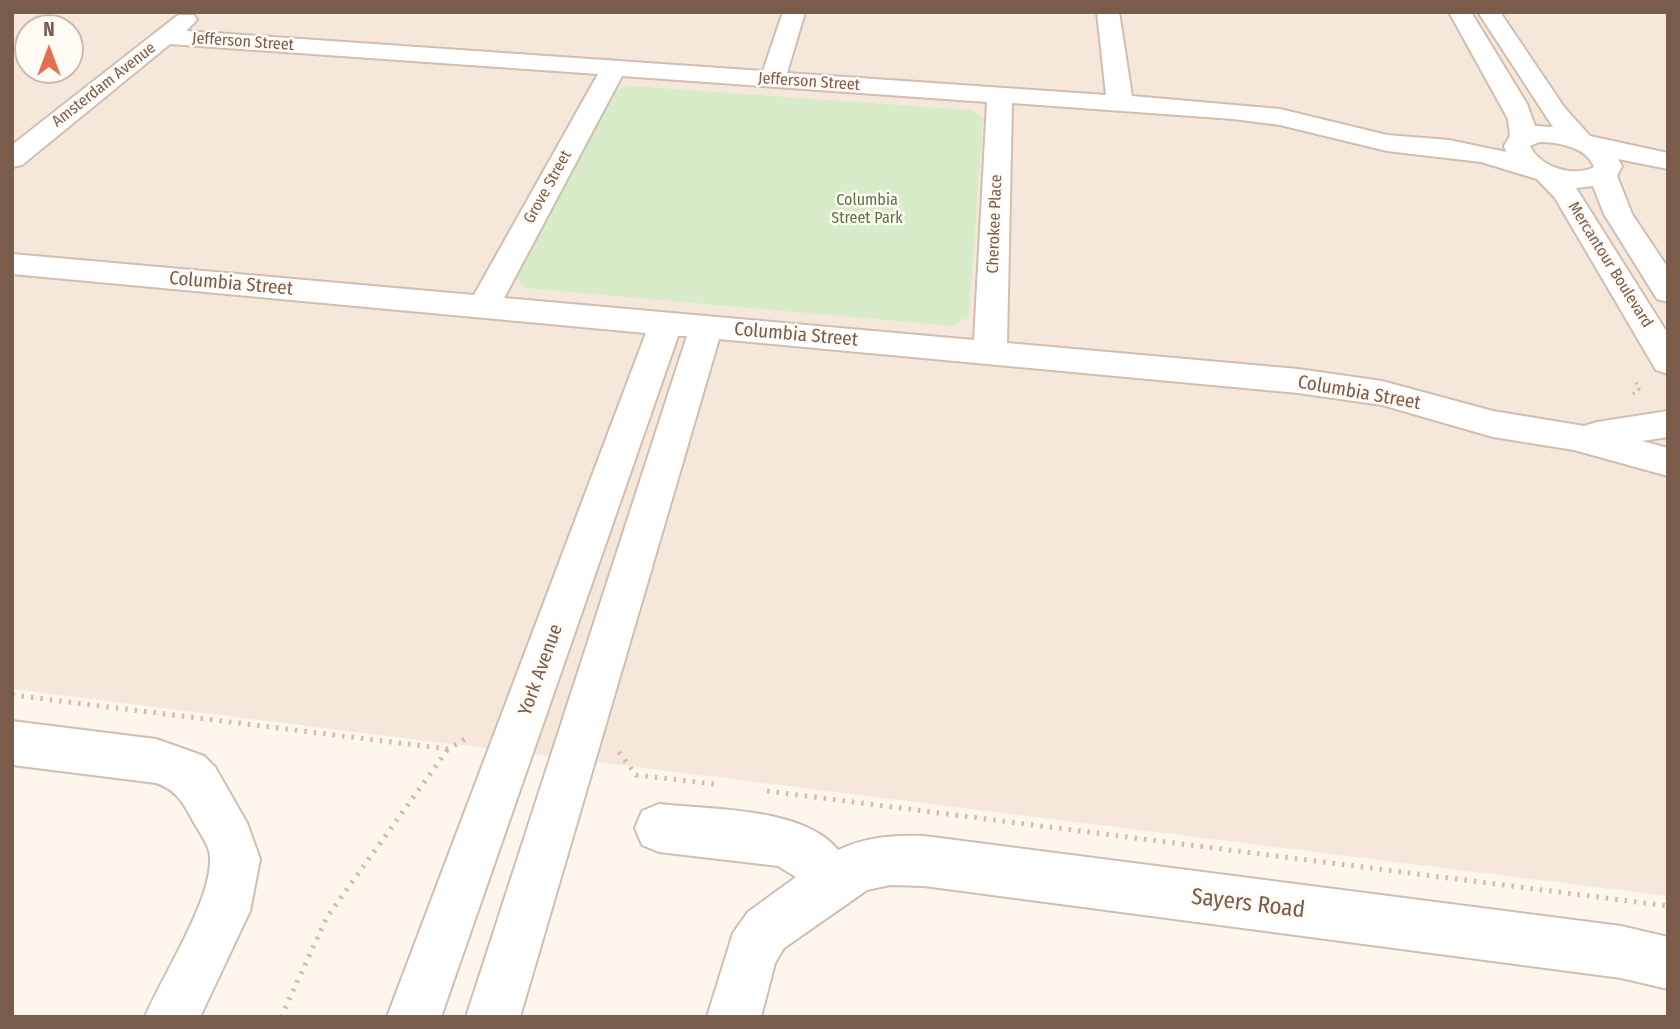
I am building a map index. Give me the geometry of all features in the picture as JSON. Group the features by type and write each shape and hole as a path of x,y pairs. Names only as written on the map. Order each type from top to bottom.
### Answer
{"street":[{"name":"Amsterdam Avenue","path":"12,159 196,12"},
{"path":"772,80 794,12"},
{"path":"1108,12 1120,104"},
{"path":"1460,12 1514,104 1521,119 1522,139"},
{"path":"1489,12 1554,112 1584,143"},
{"name":"Jefferson Street","path":"165,37 1280,117 1376,141 1449,148 1584,180 1668,163"},
{"name":"Grove Street","path":"483,307 614,68"},
{"name":"Cherokee Place","path":"990,353 1000,95"},
{"name":"Jefferson Street","path":"1449,148 1544,134 1668,163"},
{"name":"Mercantour Boulevard","path":"1522,139 1517,146 1518,153 1566,193 1668,362"},
{"name":"Mercantour Boulevard","path":"1584,143 1605,159 1608,166 1605,174 1618,214 1668,292"},
{"name":"Columbia Street","path":"12,264 1340,386 1382,393 1493,424 1574,436 1668,462"},
{"path":"493,1017 576,745 686,325"},
{"name":"York Avenue","path":"414,1017 517,737 686,325"},
{"name":"Columbia Street","path":"1574,436 1654,426"},
{"path":"12,743 156,761 188,772 198,783 230,839 235,859 224,911 172,1017"},
{"path":"659,828 782,842 812,857 832,883"},
{"name":"Sayers Road","path":"734,1017 752,952 766,930 857,867 890,860 924,861 1621,952 1668,963"}],"path":[{"path":"1633,378 1639,389 1625,400 1654,426"},
{"path":"12,695 448,749"},
{"path":"281,1017 327,917 448,749 476,732 517,737"},
{"path":"576,745 619,751 636,775 719,785"},
{"path":"760,790 1668,906"}],"shaded area":[{"path":"12,12 1668,12 1668,896 12,689"}],"green space":[{"name":"Columbia Street Park","path":"629,86 971,110 983,118 969,317 953,326 525,288 515,277 615,91"}]}
